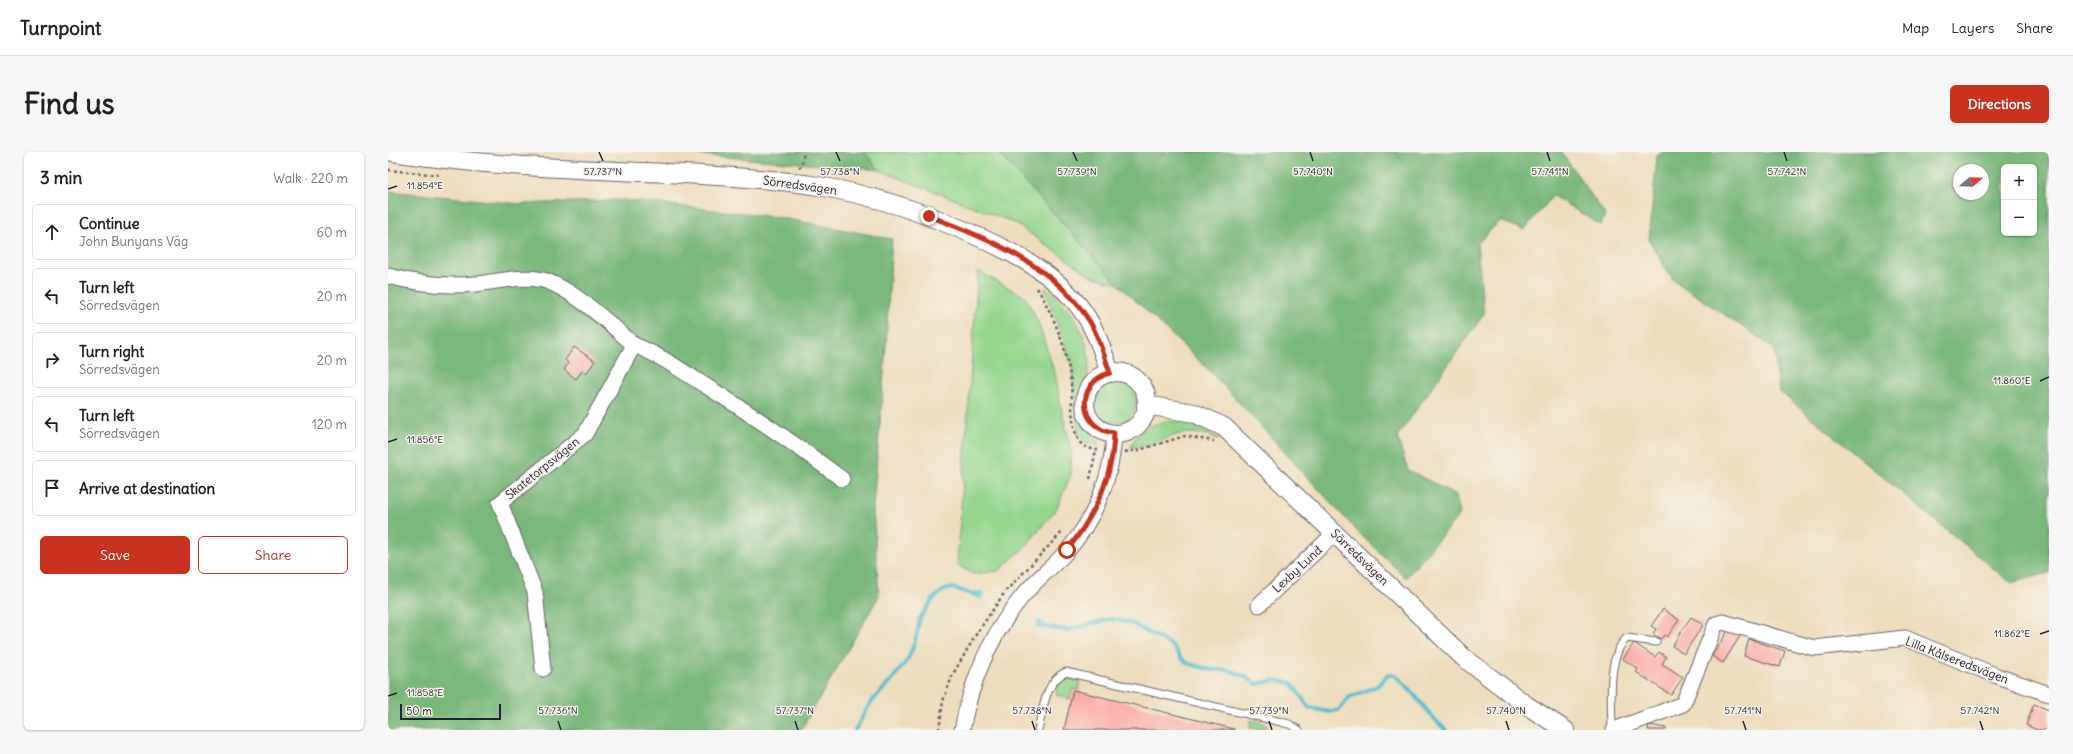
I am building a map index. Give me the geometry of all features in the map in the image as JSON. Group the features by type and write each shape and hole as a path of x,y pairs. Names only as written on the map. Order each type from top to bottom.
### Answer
{"street":[{"name":"Sörredsvägen","path":"393,152 434,159 751,178 819,186 884,201 929,216 988,241 1034,265 1052,278 1078,304 1090,322 1099,340 1110,373"},
{"path":"388,276 415,283 451,286 526,279 541,279 550,282 610,323 634,345 652,352 721,395 791,441 842,479"},
{"name":"Skatetorpsvägen","path":"543,669 535,592 500,502 585,434 634,345"},
{"path":"1110,373 1124,373 1136,380 1144,391 1146,405 1144,414 1136,426 1124,432 1114,433 1104,431 1094,425 1088,416 1085,405 1086,394 1092,384 1100,377 1110,373"},
{"name":"Sörredsvägen","path":"1146,405 1194,412 1217,422 1239,440 1463,657 1526,705 1565,730"},
{"path":"962,730 969,697 980,665 993,639 1021,598 1067,550 1081,533 1105,484 1114,451 1114,433"},
{"name":"Lexby Lund","path":"1259,605 1335,533"},
{"name":"Lilla Kålseredsvägen","path":"1613,730 1684,704 1716,624 1723,622 1814,648 1905,638 1997,676 2049,694"}],"lane":[{"name":"Lilla Kålseredsvägen","path":"1613,730 1612,676 1617,653 1622,643 1627,638 1656,642"},
{"path":"1038,730 1051,683 1058,675 1066,672 1277,721 1289,724 1299,730"}],"path":[{"path":"388,170 440,175"},
{"path":"1032,283 1037,287 1050,311 1063,348 1071,383 1074,424 1078,440 1086,447 1114,451 1139,450 1185,436 1204,438 1219,443"}],"green space":[{"path":"667,152 864,152 879,170"},
{"path":"864,152 998,152 1118,284 1091,276 1015,223 879,170"},
{"path":"998,152 1561,152 1606,216 1600,225 1553,196 1524,230 1500,221 1477,244 1484,314 1397,437 1408,470 1456,495 1460,514 1406,578 1356,530 1211,372 1118,284"},
{"path":"1662,152 2049,152 2049,573 2011,583 1779,391 1774,348 1673,280 1649,240 1657,156"},
{"path":"388,191 521,204 624,200 777,217 892,239 885,361 873,508 879,596 801,730 388,730"},
{"path":"978,271 1025,297 1038,322 1056,377 1061,408 1071,451 1071,474 1057,508 1025,547 998,571 973,574 957,565"},
{"path":"1046,288 1064,304 1079,327 1085,340 1089,365 1087,377 1079,398 1079,406 1084,422 1099,446 1086,443 1078,433 1072,366 1051,306 1044,291"},
{"path":"1116,382 1124,384 1130,388 1134,394 1136,402 1134,410 1130,416 1124,420 1116,422 1108,420 1102,416 1098,410 1096,402 1098,394 1102,388 1108,384"},
{"path":"1168,421 1188,423 1219,438 1193,433 1182,434 1154,443 1131,448 1133,442 1145,429"},
{"path":"1066,678 1080,681 1079,690 1072,689 1070,699 1056,695 1059,682"},
{"path":"1251,720 1265,724 1268,730 1250,728"}],"building":[{"path":"574,347 595,361 586,374 582,371 576,379 564,370 568,363 565,360"},
{"path":"1663,609 1679,620 1667,637 1664,635 1661,639 1653,634 1656,629 1651,626"},
{"path":"1691,617 1703,625 1684,654 1672,646"},
{"path":"1729,629 1740,636 1723,663 1712,656"},
{"path":"1749,639 1785,651 1780,667 1744,656"},
{"path":"1634,643 1655,657 1659,652 1666,657 1662,664 1683,677 1671,695 1636,672 1638,669 1623,659"},
{"path":"1073,690 1234,729 1234,730 1064,730"},
{"path":"2034,704 2049,710 2049,730 2037,730 2026,725"},
{"path":"1649,725 1666,728 1666,730 1648,730"}],"waterway":[{"path":"855,730 871,702 891,681 908,659 915,642 920,618 934,598 944,590 953,588 981,597"},
{"path":"973,593 983,593"},
{"path":"1037,626 1067,630 1110,619 1131,623 1173,646 1181,658 1187,663 1211,670 1229,670 1244,676 1257,684 1276,680 1292,683 1309,708 1330,712 1339,710 1350,697 1377,686 1387,676 1393,674 1407,687 1432,717 1446,730"},
{"path":"1039,622 1047,627"}],"route":[{"path":"929,216 956,226 1000,246 1034,265 1052,278 1078,304 1090,322 1099,340 1110,373 1105,374 1095,380 1086,394 1085,405 1088,416 1094,425 1109,433 1114,433 1114,451 1105,484 1088,521 1081,533 1067,550"}]}
